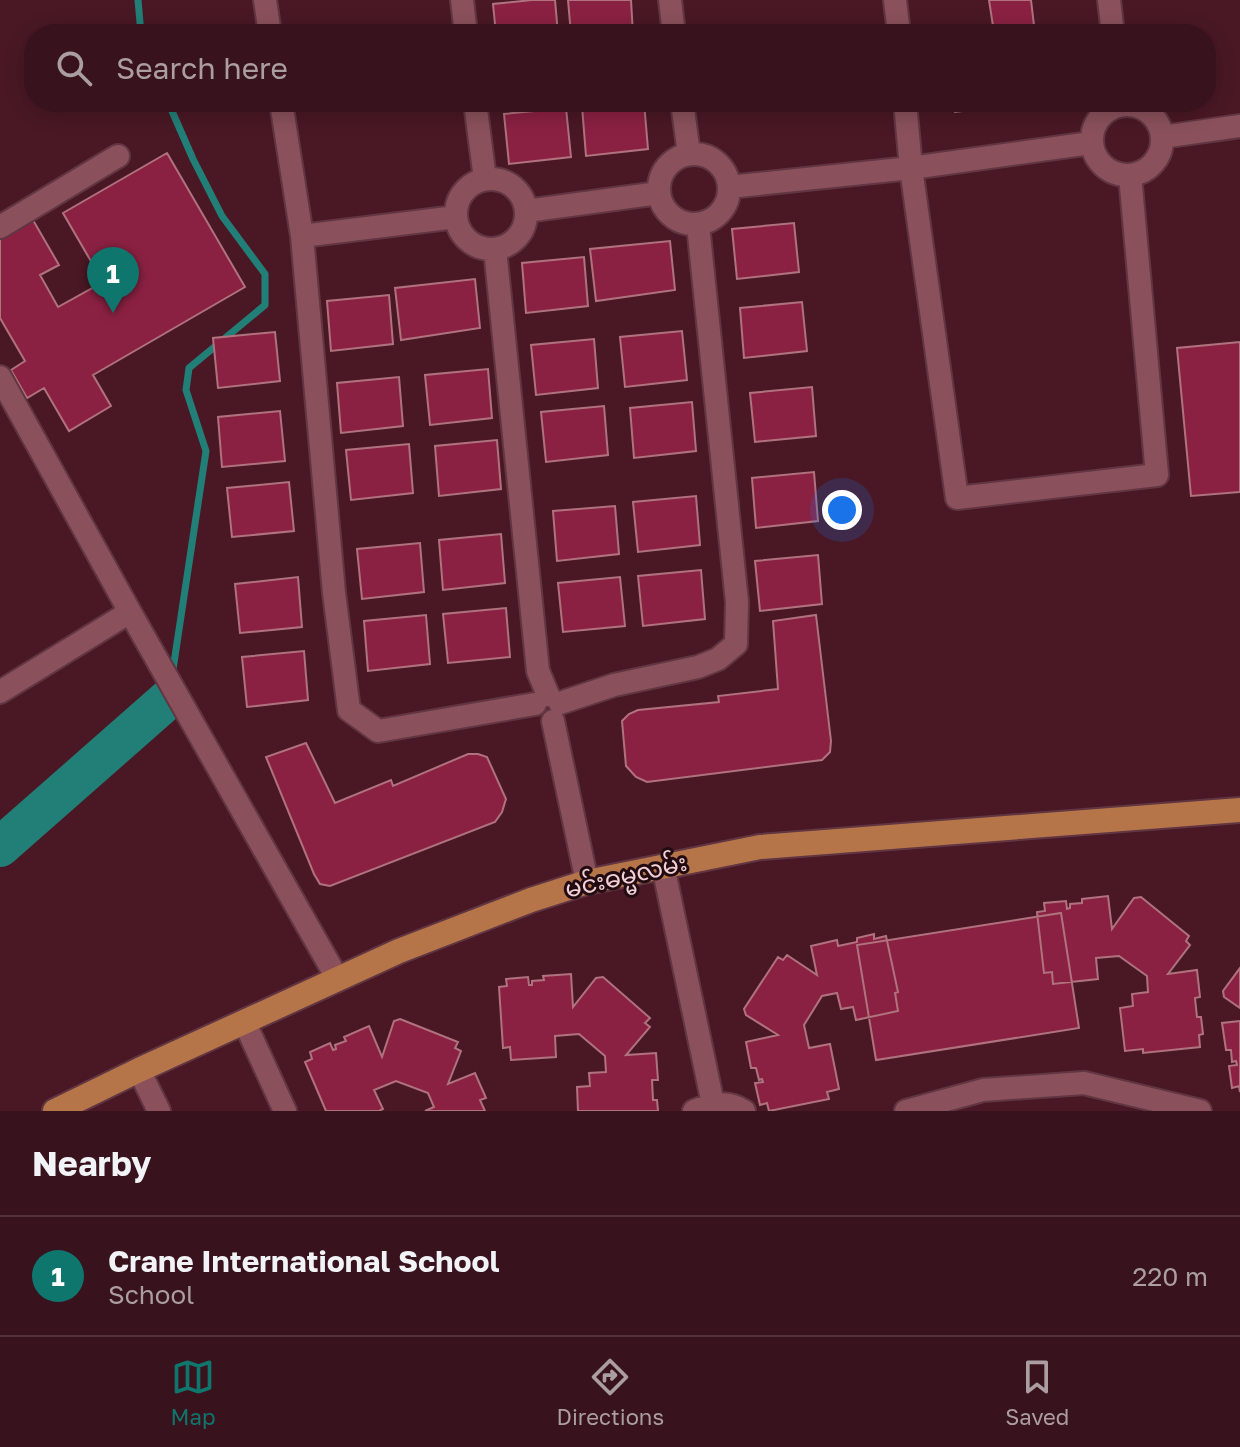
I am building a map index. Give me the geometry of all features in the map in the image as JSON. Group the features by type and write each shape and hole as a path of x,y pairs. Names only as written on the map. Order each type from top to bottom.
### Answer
{"main road":[{"name":"မင်းဓမ္မလမ်း","path":"65,1109 139,1070 399,951 587,882 760,847 1240,810"}],"street":[{"path":"265,0 269,24"},
{"path":"462,0 465,24"},
{"path":"670,0 673,24"},
{"path":"895,0 898,24"},
{"path":"1109,0 1112,24"},
{"path":"283,112 302,236 334,593 349,710 378,731 549,706 614,685 698,667 718,659 736,644 737,602 698,225"},
{"path":"476,112 485,179"},
{"path":"683,112 689,154"},
{"path":"906,112 957,498 1157,475 1130,175"},
{"path":"1105,112 1096,121 1092,132 1094,154 1109,170 1130,175 1152,165 1159,154 1161,130 1149,112"},
{"path":"1162,137 1240,126"},
{"path":"729,187 911,168 1091,143"},
{"path":"689,154 715,160 729,180 729,187 727,204 720,214 710,222 698,225 677,220 668,213 659,193 664,171 671,163 689,154"},
{"path":"0,227 118,156"},
{"path":"485,179 500,179 511,184 520,193 526,211 524,228 517,239 495,249 483,249 473,244 459,228 456,217 461,195 477,181 485,179"},
{"path":"526,211 659,193"},
{"path":"302,236 456,217"},
{"path":"495,249 538,671 549,706 587,882"},
{"path":"0,377 337,978"},
{"path":"0,692 130,612"},
{"path":"663,866 704,1107 736,1105 744,1111"},
{"path":"244,1021 285,1111"},
{"path":"139,1070 159,1111"},
{"path":"906,1111 983,1090 1084,1083 1124,1102 1200,1111"}],"building":[{"path":"555,0 557,24 495,24 493,4"},
{"path":"568,0 631,0 632,24 570,24"},
{"path":"989,0 1031,0 1034,24 993,24"},
{"path":"566,112 571,157 509,164 504,114"},
{"path":"582,112 645,112 648,149 586,156"},
{"path":"167,153 245,287 93,375 111,406 69,431 44,388 27,398 11,370 25,361 0,318 0,239 33,220 59,265 40,275 58,307 103,282 63,213"},
{"path":"794,223 799,272 737,279 732,229"},
{"path":"670,241 675,290 596,301 590,249"},
{"path":"584,257 588,306 526,313 522,263"},
{"path":"475,279 480,328 401,340 395,288"},
{"path":"389,295 393,344 331,351 327,301"},
{"path":"802,302 807,351 744,358 740,308"},
{"path":"682,331 687,380 625,387 620,337"},
{"path":"275,332 280,381 218,388 213,338"},
{"path":"594,339 598,388 536,395 531,345"},
{"path":"1240,342 1240,492 1191,496 1177,348"},
{"path":"488,369 492,418 430,425 425,375"},
{"path":"399,377 403,426 341,433 337,383"},
{"path":"812,387 816,436 755,442 750,393"},
{"path":"692,402 696,451 634,458 630,408"},
{"path":"604,406 608,455 546,462 541,412"},
{"path":"280,411 285,461 222,467 218,417"},
{"path":"497,440 501,489 439,496 435,446"},
{"path":"409,444 413,493 351,500 346,450"},
{"path":"814,472 818,521 756,528 752,478"},
{"path":"289,482 294,531 232,537 227,488"},
{"path":"696,496 700,545 638,552 633,502"},
{"path":"615,506 619,554 557,561 553,511"},
{"path":"501,534 505,583 443,590 439,540"},
{"path":"420,543 424,592 362,599 357,549"},
{"path":"818,555 822,604 760,611 755,561"},
{"path":"701,570 705,619 643,626 638,576"},
{"path":"298,577 302,627 240,633 235,584"},
{"path":"620,577 625,626 563,632 558,583"},
{"path":"506,608 510,657 448,663 443,614"},
{"path":"426,615 430,664 368,671 364,621"},
{"path":"816,615 831,741 830,752 822,760 647,782 636,777 626,766 622,721 629,714 638,710 719,702 718,696 778,689 773,621"},
{"path":"304,651 308,700 247,707 242,657"},
{"path":"306,743 335,803 391,780 393,786 468,754 478,754 487,757 506,799 502,812 495,822 330,886 320,884 266,757"},
{"path":"1108,896 1112,929 1134,898 1141,897 1189,936 1186,941 1190,945 1168,974 1197,970 1200,997 1195,998 1203,1034 1199,1035 1200,1047 1143,1053 1143,1049 1125,1051 1120,1008 1133,1006 1132,994 1148,992 1147,976 1119,956 1096,958 1098,979 1053,984 1052,972 1044,973 1037,912 1045,911 1044,903 1066,901 1067,909 1070,904 1082,903 1082,899"},
{"path":"1061,913 1079,1028 876,1060 857,945"},
{"path":"874,934 874,939 886,936 898,992 895,993 898,1011 856,1020 853,1007 841,1009 837,993 822,996 804,1025 809,1048 830,1044 839,1089 827,1092 829,1099 769,1111 767,1103 760,1105 755,1083 763,1082 759,1080 756,1068 751,1068 746,1042 778,1035 746,1015 744,1009 778,957 783,960 787,955 817,975 811,946 837,940 838,946"},
{"path":"1240,968 1240,1008 1224,997 1223,991"},
{"path":"571,974 573,1007 596,978 603,977 650,1018 645,1023 650,1027 626,1055 656,1053 658,1080 652,1080 653,1100 657,1100 658,1111 578,1111 577,1087 590,1086 589,1073 606,1072 605,1056 579,1034 555,1036 556,1057 511,1060 510,1047 503,1048 499,987 507,986 506,979 528,977 529,985 532,985 532,981 544,980 543,976"},
{"path":"400,1019 458,1042 455,1048 461,1051 448,1084 475,1073 486,1098 480,1100 485,1111 425,1111 434,1107 428,1093 396,1081 374,1090 383,1109 379,1111 326,1111 305,1062 312,1059 310,1052 330,1043 333,1050 336,1049 335,1045 346,1041 344,1037 369,1026 382,1057 394,1021"},
{"path":"1240,1021 1240,1092 1239,1086 1232,1088 1229,1066 1237,1065 1236,1061 1232,1062 1231,1050 1226,1050 1222,1023"}],"waterway":[{"path":"138,0 140,24"},
{"path":"172,112 222,216 265,274 265,305 189,368 186,390 206,451 172,676"},
{"path":"0,847 167,700"}],"place":[{"name":"Crane International School","path":"113,313"}]}
